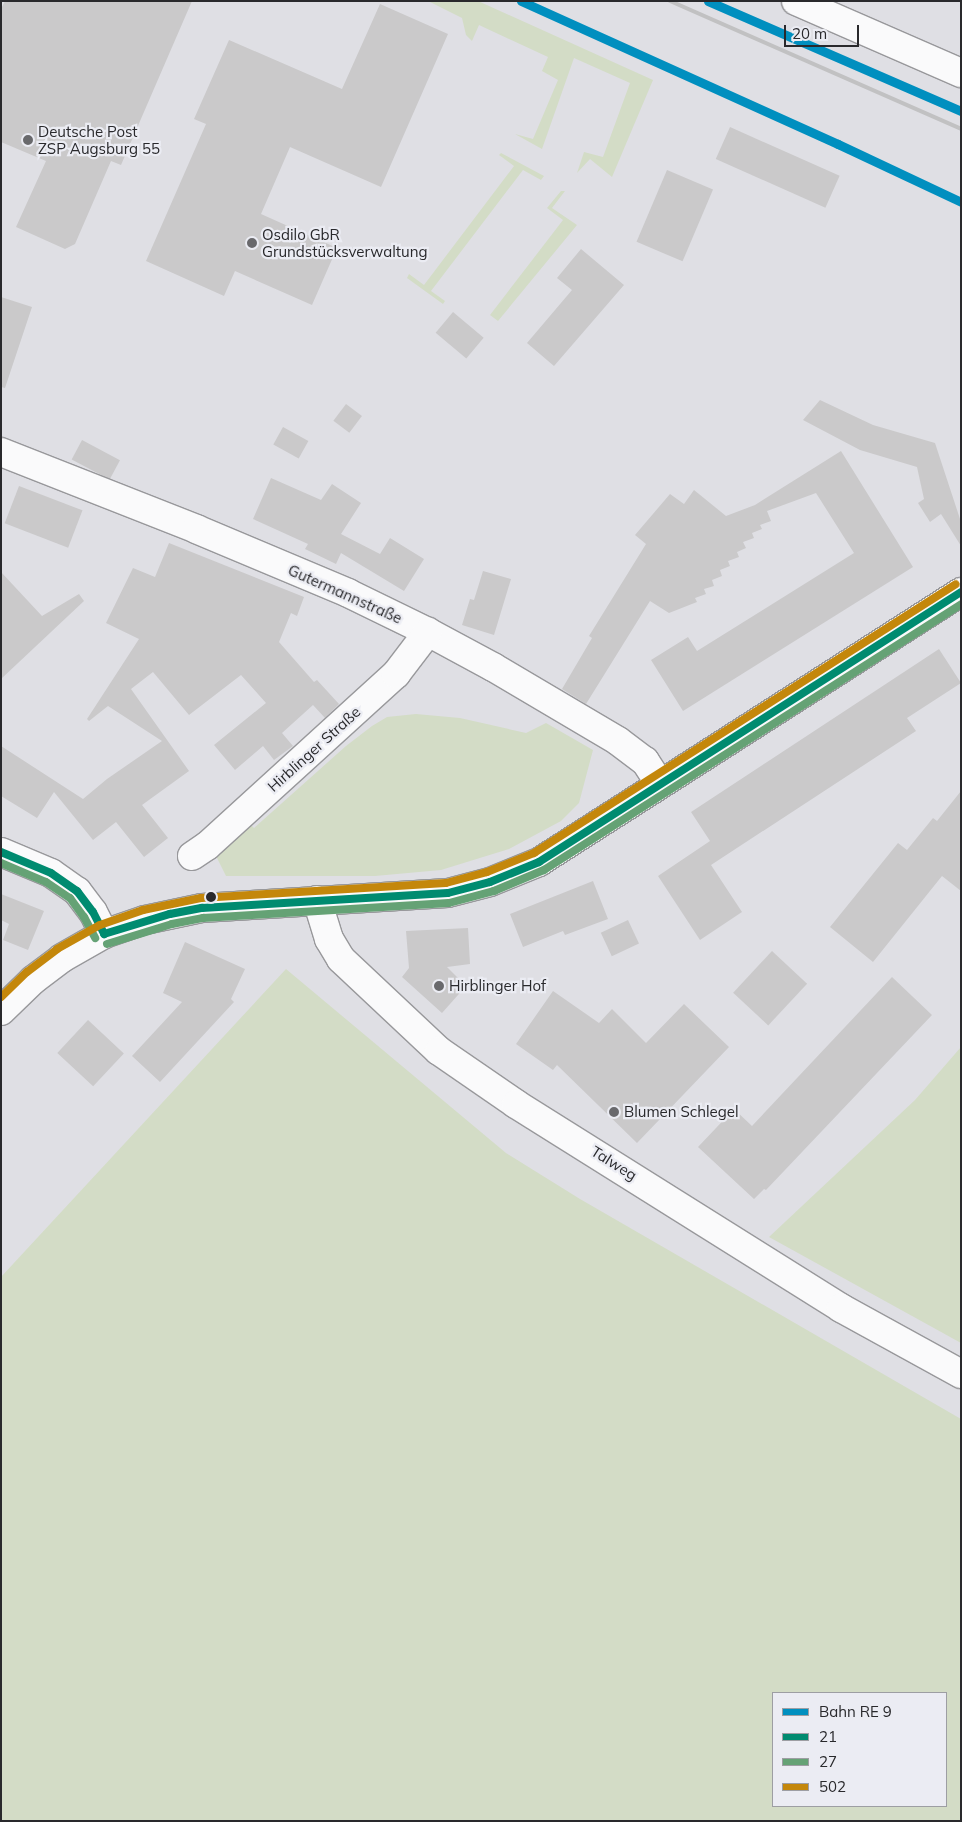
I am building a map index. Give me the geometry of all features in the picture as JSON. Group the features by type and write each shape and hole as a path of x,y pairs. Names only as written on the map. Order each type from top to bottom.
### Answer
{"street":[{"path":"796,1 961,73"},
{"name":"Gutermannstraße","path":"1,452 196,529 348,593 428,632 493,667 618,741 645,761 660,784"},
{"path":"1,1011 33,980 62,958 104,934 153,918 202,908 448,893 490,882 539,862 961,592"},
{"name":"Hirblinger Straße","path":"192,856 207,846 396,674 428,632"},
{"path":"1,852 52,873 77,891 93,912 104,934"},
{"name":"Talweg","path":"317,900 329,939 341,959 439,1051 516,1104 841,1308 961,1374"}],"green space":[{"path":"428,1 478,1 653,80 612,177 590,159 577,173 584,152 603,157 630,83 574,58 542,149 515,134 533,139 558,80 542,71 548,57 479,25 472,41 466,35 462,18"},
{"path":"501,153 544,176 541,180 523,170 431,291 445,301 443,304 407,278 409,274 424,285 514,166 499,155"},
{"path":"561,191 565,191 552,208 577,225 498,321 490,315 563,220 547,208"},
{"path":"416,714 460,718 526,733 546,723 593,750 579,803 561,821 509,849 441,870 375,876 226,876 215,854 249,823 254,828 346,746 372,726 387,717"},
{"path":"286,969 506,1153 580,1199 961,1419 961,1821 1,1821 1,1277"},
{"path":"961,1047 961,1343 769,1237 915,1100"}],"building":[{"path":"5,1 192,1 121,165 111,161 75,244 65,249 16,227 46,161 1,142 1,9"},
{"path":"380,4 448,34 381,187 290,147 261,214 337,248 312,305 235,271 224,296 146,261 206,124 194,119 229,40 342,89"},
{"path":"730,127 840,176 825,208 716,159"},
{"path":"667,170 713,190 683,261 637,242"},
{"path":"581,249 624,285 554,366 527,343 572,290 557,278"},
{"path":"1,297 32,307 5,388 1,387"},
{"path":"453,312 484,338 466,358 436,333"},
{"path":"820,400 873,425 935,443 961,522 961,546 941,514 930,522 918,503 924,499 917,467 860,450 803,420"},
{"path":"346,404 362,416 349,433 333,421"},
{"path":"283,427 308,441 299,459 273,444"},
{"path":"82,440 120,460 110,480 72,459"},
{"path":"841,451 913,567 683,711 651,660 688,637 697,651 854,553 816,493 767,511 771,521 760,525 762,529 752,533 754,538 743,542 746,548 737,552 739,557 728,561 730,566 720,570 722,576 712,580 714,586 704,589 706,594 695,598 697,602 669,613 650,601 586,704 562,689 592,638 589,636 646,544 635,535 670,494 684,504 694,490 726,516 755,505"},
{"path":"271,478 321,500 332,484 361,503 341,534 380,554 390,538 424,559 404,591 341,553 336,564 305,549 308,544 253,519"},
{"path":"19,486 82,510 68,548 5,523"},
{"path":"169,543 304,597 297,616 291,613 279,642 314,682 317,680 339,704 325,718 313,705 282,733 293,746 274,760 263,746 235,770 214,745 266,703 241,675 189,715 153,672 131,689 189,771 142,805 168,838 144,857 116,822 93,840 54,792 37,818 1,796 1,746 83,799 107,779 162,741 108,706 89,721 87,719 139,639 106,623 133,568 155,577"},
{"path":"483,571 511,579 494,635 462,625 470,599 474,600"},
{"path":"1,572 42,616 79,594 84,601 1,679"},
{"path":"939,649 961,683 907,718 916,731 711,865 742,912 700,940 658,876 710,841 691,812"},
{"path":"961,791 961,891 942,876 873,962 830,927 898,843 907,850 933,818 937,821"},
{"path":"593,881 608,919 565,935 563,931 523,947 510,914"},
{"path":"1,894 44,911 28,950 3,940 9,924 1,920"},
{"path":"628,920 639,944 612,956 601,933"},
{"path":"468,928 470,964 447,967 466,986 442,1013 402,977 409,968 406,931"},
{"path":"185,942 245,969 231,999 234,1002 160,1082 132,1056 182,1002 163,993"},
{"path":"772,951 807,984 768,1025 733,993"},
{"path":"892,977 932,1015 766,1190 764,1189 754,1199 698,1147 734,1109 752,1126"},
{"path":"553,991 599,1023 612,1009 646,1043 684,1004 729,1047 637,1143 557,1065 553,1070 516,1044"},
{"path":"88,1020 124,1053 93,1086 57,1053"}],"railway":[{"path":"670,1 961,129"}],"transit line":[{"path":"521,1 838,144 961,202"},
{"path":"708,1 961,111"},
{"name":"502","path":"1,997 27,972 57,949 100,925 143,910 201,898 446,883 487,872 534,853 956,584"},
{"name":"21","path":"104,934 170,914 202,908 448,893 490,882 539,862 961,592"},
{"name":"27","path":"107,944 172,924 203,918 449,903 494,891 544,870 961,604"},
{"name":"21","path":"1,852 51,873 77,891 93,912 104,934"},
{"name":"27","path":"1,863 46,882 70,898 84,917 95,938"}],"place":[{"name":"Deutsche Post ZSP Augsburg 55","path":"28,140"},
{"name":"Osdilo GbR Grundstücksverwaltung","path":"252,243"},
{"name":"Hirblinger Hof","path":"439,986"},
{"name":"Blumen Schlegel","path":"614,1112"}]}
